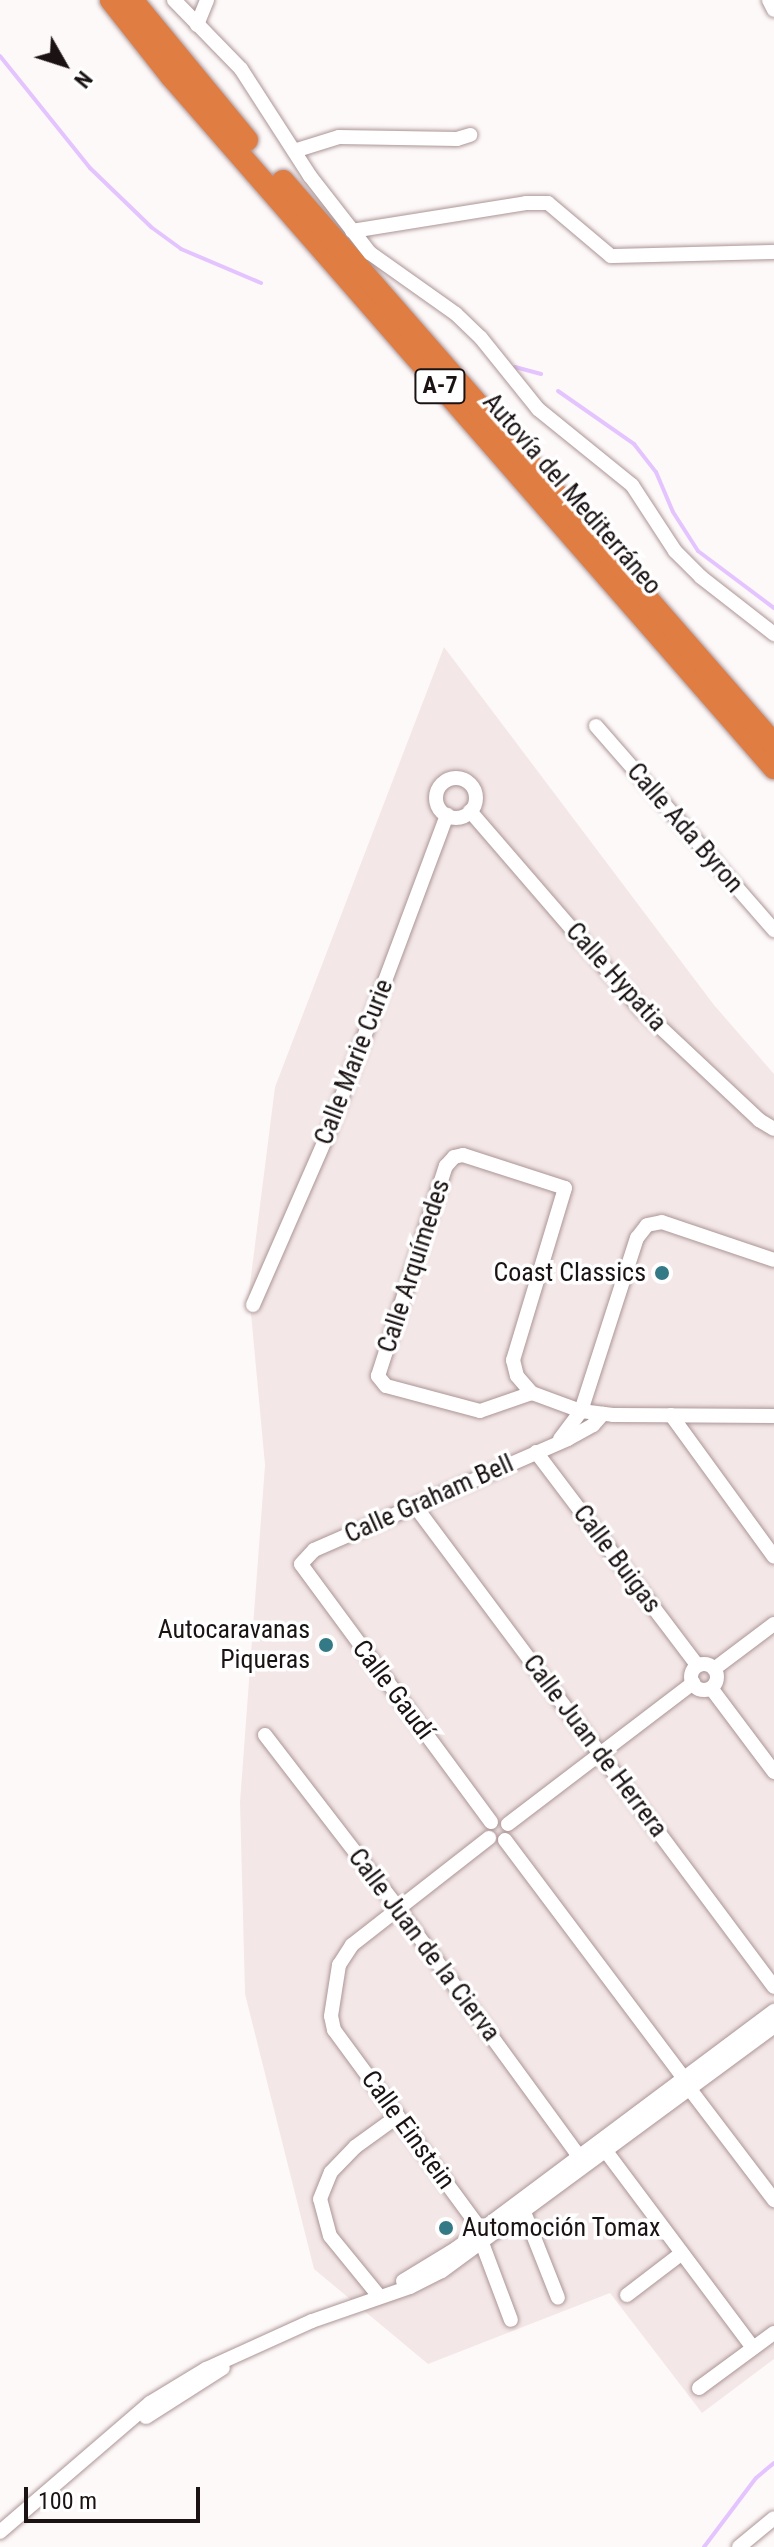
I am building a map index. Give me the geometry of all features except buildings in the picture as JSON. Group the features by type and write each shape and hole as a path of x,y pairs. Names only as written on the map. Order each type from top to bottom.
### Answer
{"highway":[{"name":"Autovía del Mediterráneo","path":"111,0 201,111 774,768"},
{"name":"Autovía del Mediterráneo","path":"132,0 249,143 774,744"}],"street":[{"path":"174,0 241,69 294,151 370,253 456,314 481,338 538,409 632,485 675,551 701,577 774,634"},
{"path":"197,25 207,0"},
{"path":"769,0 774,10"},
{"path":"294,151 339,137 457,139 470,135"},
{"path":"352,231 526,203 548,203 611,256 774,252"},
{"name":"Calle Ada Byron","path":"596,726 774,930"},
{"path":"452,779 468,782 475,790 476,802 470,811 461,817 447,815 438,805 437,794 442,784 452,779"},
{"name":"Calle Hypatia","path":"470,811 642,1010 739,1102 774,1129"},
{"name":"Calle Marie Curie","path":"253,1305 327,1136 447,815"},
{"name":"Calle Arquímedes","path":"463,1155 565,1188 513,1360 517,1376 532,1393 480,1411 386,1386 378,1376 446,1166 454,1157 463,1155"},
{"path":"581,1411 637,1238 647,1225 662,1222 774,1260"},
{"path":"532,1393 581,1411 603,1414 774,1416"},
{"name":"Calle Graham Bell","path":"555,1444 581,1411"},
{"name":"Calle Graham Bell","path":"305,1557 555,1444 593,1425 603,1414"},
{"path":"671,1415 774,1557"},
{"name":"Calle Buigas","path":"536,1452 698,1666"},
{"name":"Calle Juan de Herrera","path":"415,1506 774,1987"},
{"name":"Calle Gaudí","path":"305,1557 301,1564 303,1571 491,1822"},
{"path":"714,1669 774,1624"},
{"path":"705,1664 714,1669 717,1677 711,1688 699,1689 693,1683 693,1672 698,1666 705,1664"},
{"path":"508,1824 693,1683"},
{"path":"711,1688 774,1772"},
{"name":"Calle Juan de la Cierva","path":"265,1735 398,1908 576,2152 577,2159"},
{"path":"500,1819 508,1824 510,1833 505,1840 497,1843 489,1838 487,1829 491,1822 500,1819"},
{"path":"398,1908 489,1838"},
{"path":"505,1840 774,2200"},
{"name":"Calle Einstein","path":"398,1908 360,1937 344,1954 332,2003 334,2030 482,2237 511,2320"},
{"path":"379,2296 524,2212 663,2107 687,2083 774,2011"},
{"path":"0,2532 108,2439 199,2385 239,2356 312,2321 442,2271 454,2257 624,2124 774,2026"},
{"path":"379,2296 330,2236 320,2199 331,2172 355,2147 398,2116"},
{"path":"605,2150 624,2124"},
{"path":"605,2150 753,2348"},
{"path":"524,2212 558,2298"},
{"path":"627,2295 682,2253"},
{"path":"699,2388 774,2333"},
{"path":"739,2547 774,2518"}],"shaded area":[{"path":"444,647 714,1005 774,1074 774,2359 702,2413 610,2293 428,2364 314,2269 245,1994 240,1802 265,1465 249,1292 275,1087"}],"waterway":[{"path":"0,56 90,168 151,227 181,249 261,283"},
{"path":"515,367 541,374"},
{"path":"558,391 634,444 656,472 673,512 698,551 774,608"},
{"path":"704,2547 756,2478 774,2463"}],"place":[{"name":"Coast Classics","path":"662,1273"},
{"name":"Autocaravanas Piqueras","path":"326,1645"},
{"name":"Automoción Tomax","path":"446,2228"}]}
